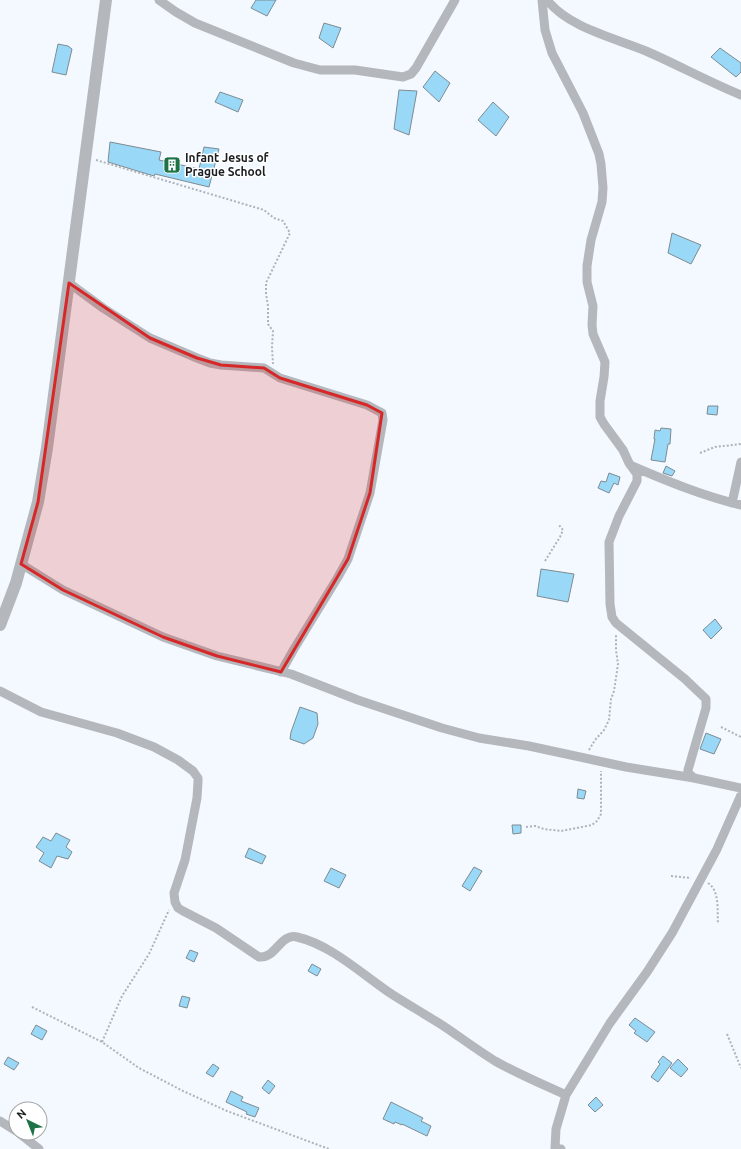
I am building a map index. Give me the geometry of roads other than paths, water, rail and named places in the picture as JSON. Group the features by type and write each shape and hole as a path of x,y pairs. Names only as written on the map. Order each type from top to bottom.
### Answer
{"street":[{"path":"0,625 16,583 38,502 47,448 106,0"},
{"path":"159,0 195,23 294,63 320,70 355,70 403,77 411,74 416,68 455,0"},
{"path":"542,0 545,30 552,53 584,113 599,154 602,182 602,202 591,240 587,266 587,282 593,306 593,334 605,362 600,417 623,450 627,464 637,474 637,481 619,516 609,542 610,604 612,617 617,625 685,679 706,699 706,708 688,770 688,773 694,778"},
{"path":"547,0 564,15 582,26 646,51 741,95"},
{"path":"68,283 103,308 150,338 161,343 210,363 234,367 264,368 285,380 367,405 381,411 383,417 370,493 348,559 281,672"},
{"path":"627,464 670,482 736,504 741,462"},
{"path":"21,564 63,590 163,637 217,656 281,672 442,728 479,738 529,746 600,762 694,778 741,788"},
{"path":"0,692 41,712 117,733 154,747 178,760 193,771 198,778 198,798 185,860 174,893 174,899 178,908 212,926 259,957 268,957 290,937 298,937 318,946 349,964 394,996 494,1060 534,1081 566,1095"},
{"path":"561,1149 554,1148 556,1129 566,1095 610,1023 647,972 672,933 717,849 741,795"},
{"path":"28,1141 38,1149"}],"place":[{"name":"Infant Jesus of Prague School","path":"172,165"}]}
